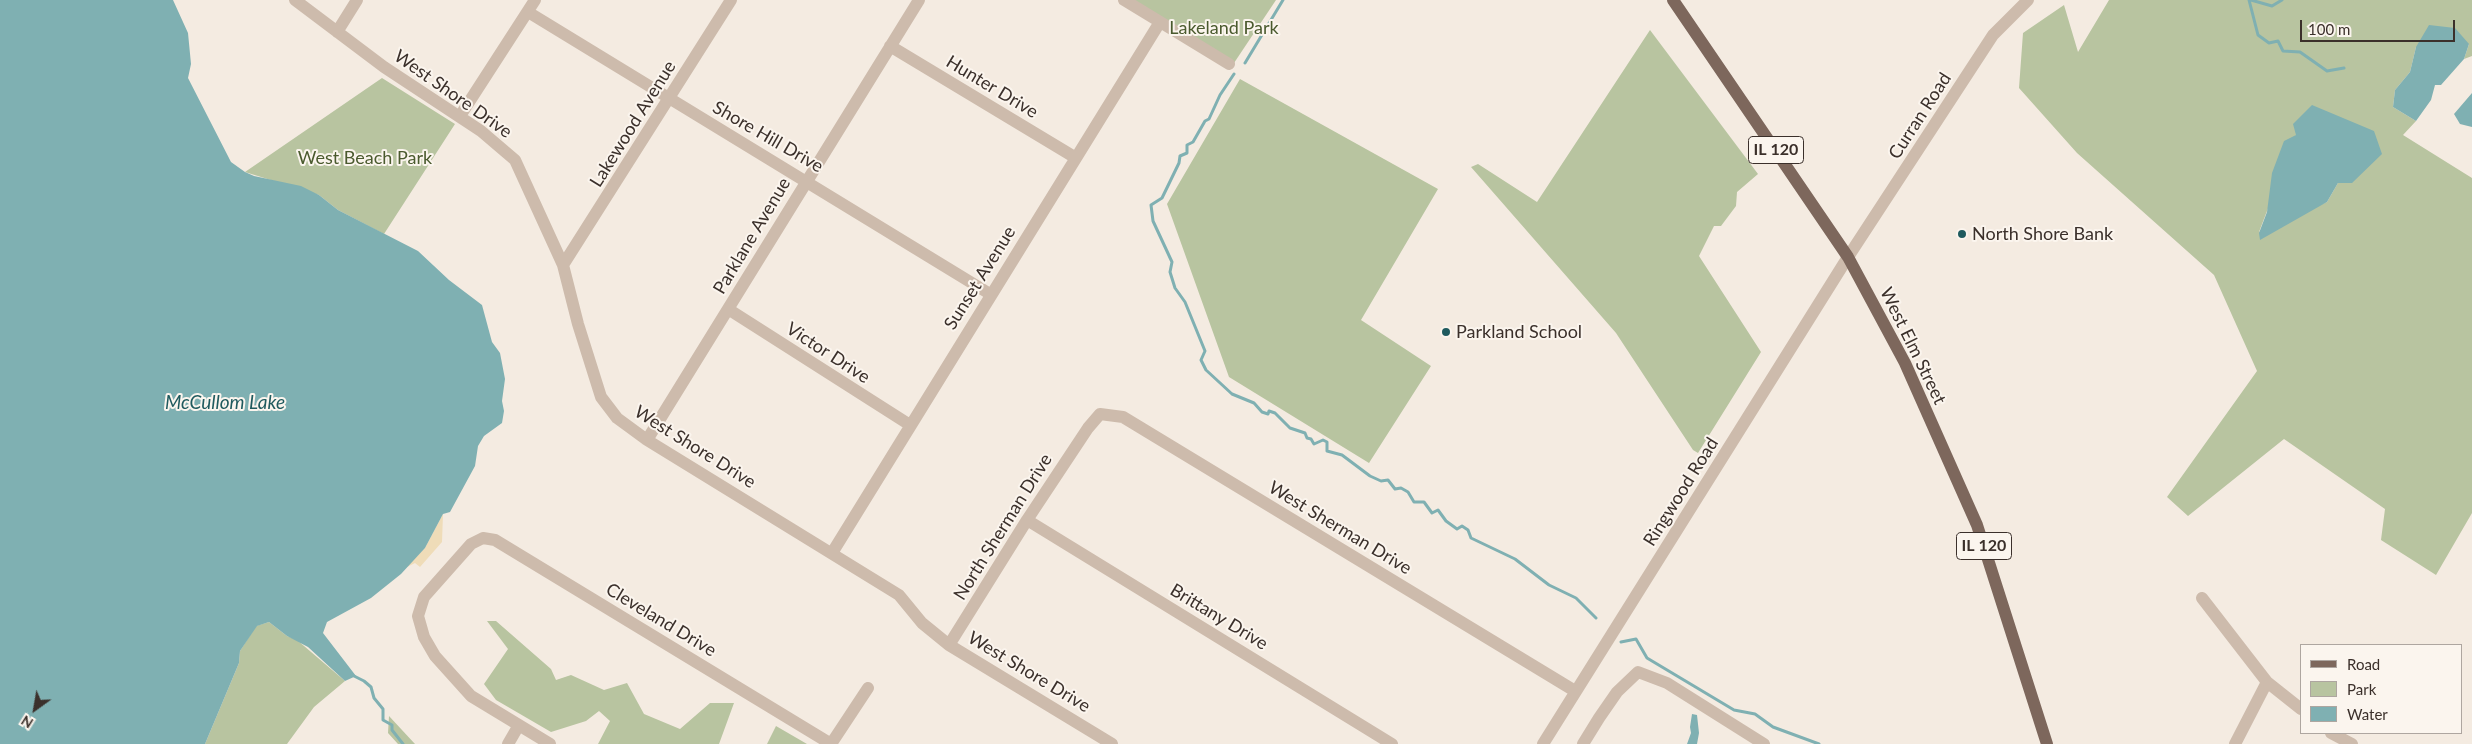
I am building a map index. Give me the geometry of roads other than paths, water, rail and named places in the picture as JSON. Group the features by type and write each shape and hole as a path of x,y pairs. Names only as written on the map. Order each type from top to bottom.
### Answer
{"main road":[{"name":"West Elm Street","path":"1673,0 1848,257 1905,363 1977,525 2047,744"}],"street":[{"name":"West Shore Drive","path":"295,0 384,67 460,116 515,160 563,265 578,324 601,397 617,418 648,440 899,595 922,623 949,645 1112,744"},
{"path":"337,32 357,0"},
{"path":"460,116 535,0"},
{"name":"Lakewood Avenue","path":"563,265 670,100 731,0"},
{"name":"Parklane Avenue","path":"648,440 806,180 919,0"},
{"path":"1124,0 1229,64"},
{"name":"Curran Road","path":"1848,257 1993,35 2028,0"},
{"name":"Shore Hill Drive","path":"528,12 990,294"},
{"name":"Sunset Avenue","path":"832,553 990,294 1160,22"},
{"name":"Hunter Drive","path":"890,46 1076,158"},
{"name":"Ringwood Road","path":"1543,744 1574,691 1677,532 1848,257"},
{"name":"Victor Drive","path":"728,309 910,425"},
{"name":"West Sherman Drive","path":"1088,428 1100,414 1123,417 1574,691"},
{"name":"North Sherman Drive","path":"949,645 1027,520 1088,428"},
{"name":"Brittany Drive","path":"1027,520 1392,744"},
{"name":"Cleveland Drive","path":"519,725 471,696 434,656 424,637 418,616 424,597 471,544 483,538 495,540 831,744"},
{"path":"2202,598 2267,682 2300,708"},
{"path":"1583,744 1598,718 1617,692 1638,672 1667,683 1764,744"},
{"path":"2234,744 2267,682"},
{"path":"831,744 868,688"},
{"path":"508,744 519,725 550,744"},
{"path":"2333,734 2352,744"}],"water":[{"name":"McCullom Lake","path":"0,0 173,0 188,33 191,64 188,78 231,162 254,176 301,186 319,195 338,210 418,251 449,280 482,305 492,342 500,353 505,379 502,423 484,436 478,446 475,466 450,512 443,514 425,548 401,574 371,598 327,622 323,633 356,676 345,681 308,647 287,636 269,622 257,626 240,651 239,663 205,744 0,744"},
{"path":"2429,25 2455,28 2469,44 2464,59 2441,85 2435,85 2431,100 2416,121 2393,107 2395,90 2410,72 2416,47"},
{"path":"2472,93 2472,127 2460,124 2454,114"},
{"path":"2312,105 2374,131 2382,154 2352,183 2338,183 2327,202 2260,240 2259,233 2267,212 2272,173 2284,141 2296,135 2293,124"},
{"path":"1692,714 1697,715 1699,733 1697,744 1687,744 1691,733"}],"waterway":[{"path":"1245,63 1283,0"},
{"path":"2249,0 2258,35 2269,43 2278,41 2283,51 2300,52 2327,71 2344,68"},
{"path":"2251,0 2272,6 2282,0"},
{"path":"1234,74 1220,95 1209,119 1205,121 1193,142 1187,145 1187,153 1180,156 1179,163 1162,198 1151,205 1153,221 1172,262 1170,272 1175,288 1185,302 1205,351 1201,360 1206,370 1232,394 1254,403 1262,412 1268,414 1269,411 1275,413 1290,428 1305,433 1307,438 1311,439 1314,444 1323,440 1327,442 1327,451 1342,455 1370,476 1381,481 1388,480 1395,489 1401,488 1408,492 1414,502 1424,502 1432,513 1438,510 1446,521 1457,529 1462,526 1468,530 1471,538 1515,559 1549,585 1576,598 1596,618"},
{"path":"1621,642 1636,639 1647,658 1734,710 1755,714 1773,727 1819,744"},
{"path":"352,675 371,687 374,698 383,709 383,720 392,725 392,730 403,744"}],"place":[{"name":"North Shore Bank","path":"1962,234"},
{"name":"Parkland School","path":"1446,332"}],"park label":[{"name":"Lakeland Park","path":"1224,28"},
{"name":"West Beach Park","path":"365,158"}]}
